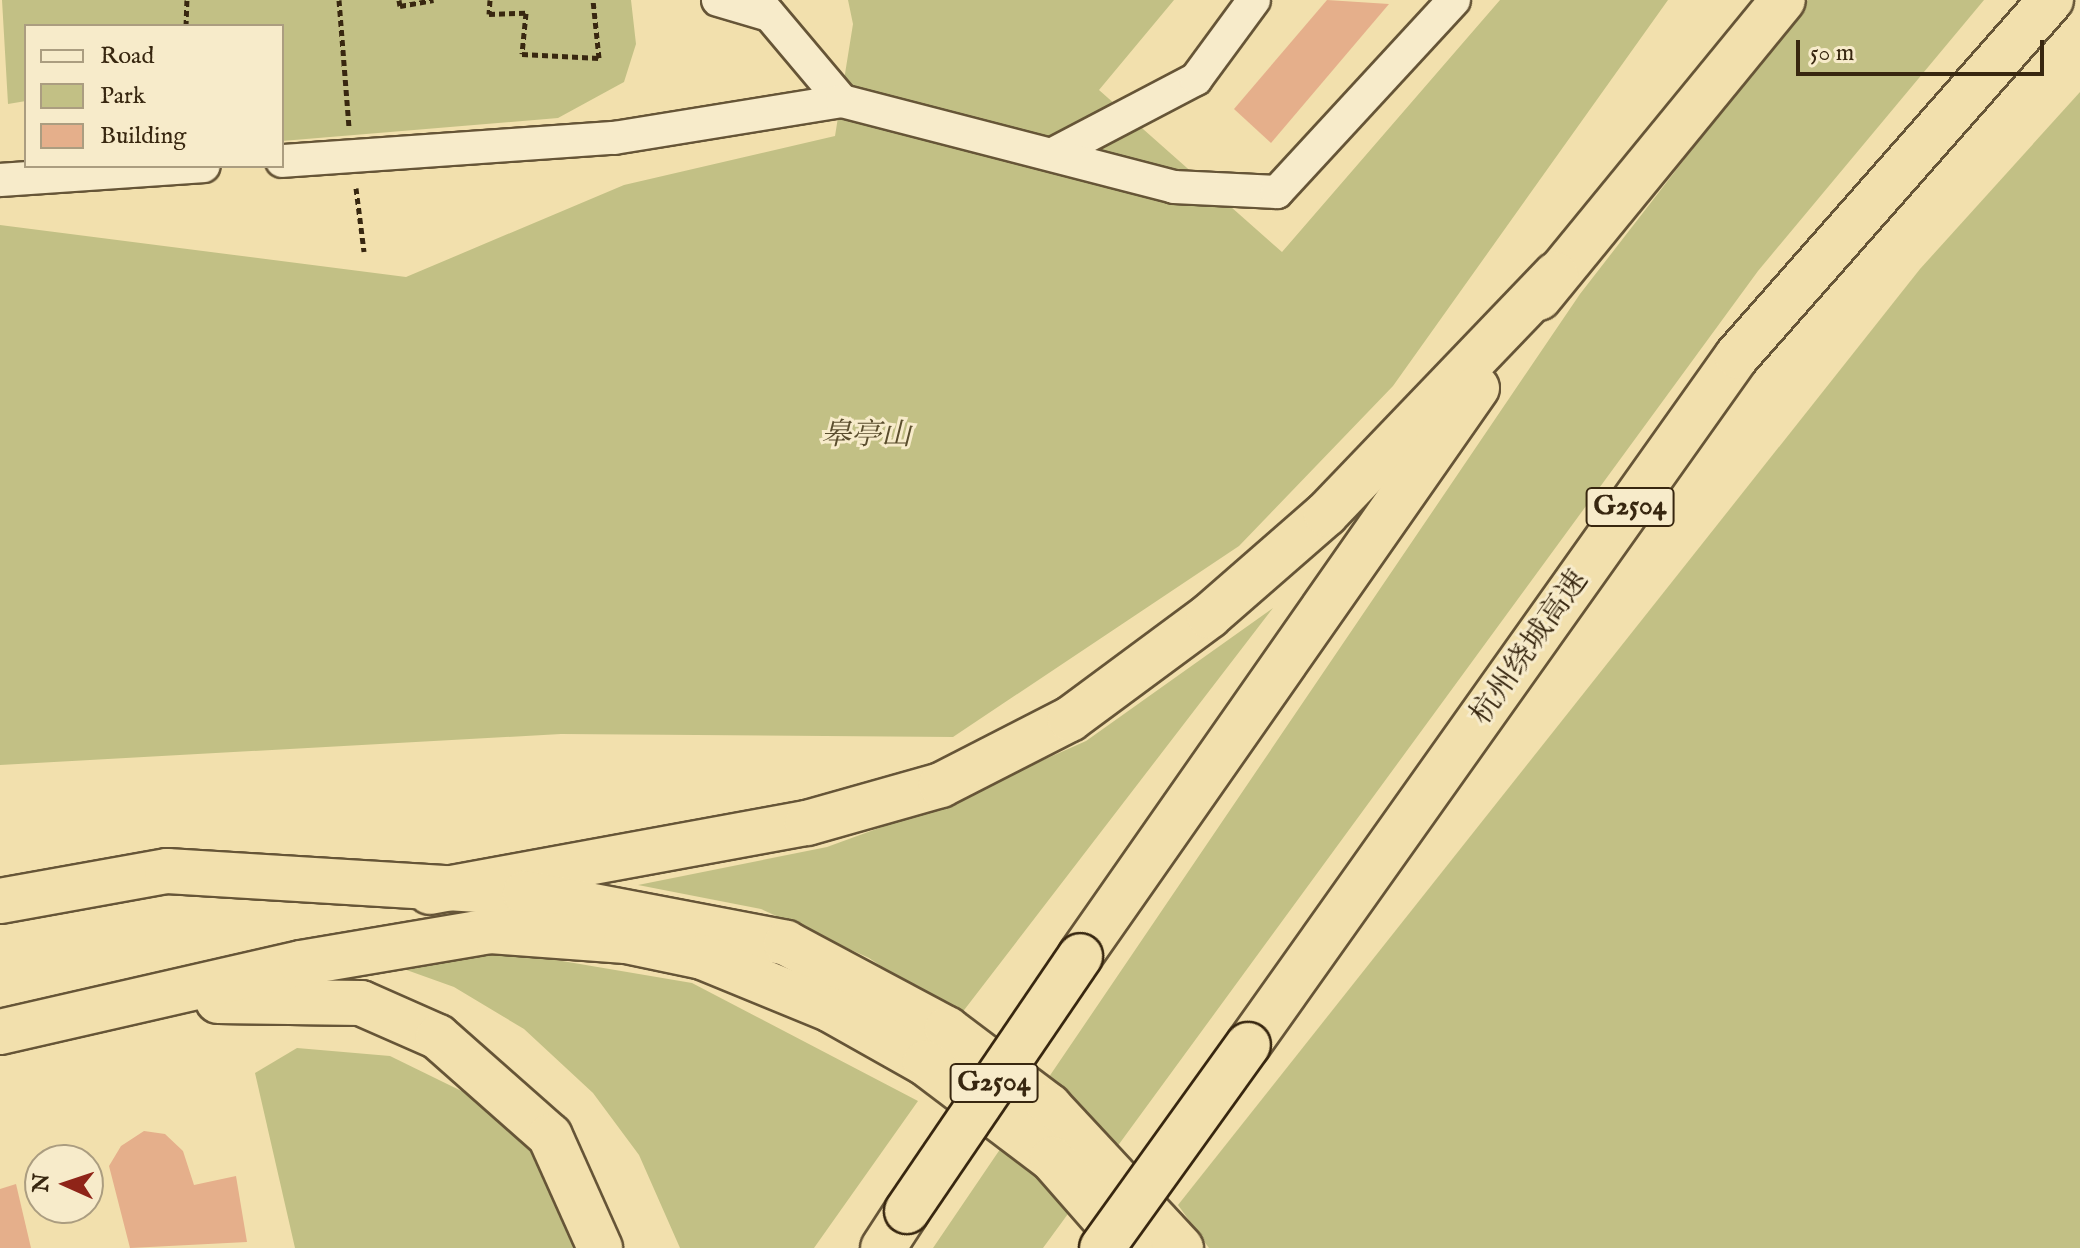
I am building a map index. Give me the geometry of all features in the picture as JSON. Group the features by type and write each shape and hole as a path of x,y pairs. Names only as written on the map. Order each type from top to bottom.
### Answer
{"highway":[{"name":"G2504","path":"883,1248 1080,956 1556,274 1783,0"},
{"name":"杭州绕城高速","path":"1102,1248 1737,356 2051,0"},
{"path":"430,892 807,823 941,785 1070,719 1209,616 1326,514 1556,274"},
{"path":"0,901 167,871 430,892 525,893 615,906 786,943 947,1029 1049,1106 1181,1248"},
{"path":"0,1032 128,1006 301,963 490,931 556,932 702,957 831,1010 925,1063 1052,1159 1130,1248"},
{"path":"128,1006 361,1003 438,1037 550,1136 600,1248"}],"lane":[{"path":"718,0 763,7 842,101"},
{"path":"1057,152 1196,79 1254,0"},
{"path":"284,161 614,138 842,101 1057,152 1174,187 1277,192 1454,0"},
{"path":"0,180 175,168"}],"path":[{"path":"186,24 187,0"},
{"path":"399,0 400,6 433,0"},
{"path":"490,0 489,14 526,13 522,54 599,58 593,0"}],"green space":[{"path":"2,0 631,0 636,44 624,82 558,118 284,141 284,24 24,24 24,101 8,104"},
{"name":"皋亭山","path":"848,0 1174,0 1099,90 1282,252 1500,0 1668,0 1393,386 1239,546 953,737 561,734 0,765 0,225 406,277 624,185 835,136 853,24"},
{"path":"1808,0 1984,0 1758,271 1043,1248 933,1248 1580,294"},
{"path":"2080,92 2080,1248 1209,1248 1178,1205 1920,269"},
{"path":"1273,608 958,1018 869,958 761,909 638,885 827,847 942,805 1086,741"},
{"path":"509,952 692,983 918,1101 814,1248 680,1248 639,1155 593,1093 524,1029 454,987 401,968"},
{"path":"297,1048 390,1056 486,1103 548,1167 575,1248 295,1248 255,1073"}],"building":[{"path":"1327,0 1389,4 1271,143 1234,109"},
{"path":"144,1131 165,1134 183,1151 194,1185 236,1176 247,1242 130,1248 109,1166 121,1146"},
{"path":"16,1184 31,1248 0,1248 0,1189"}]}
